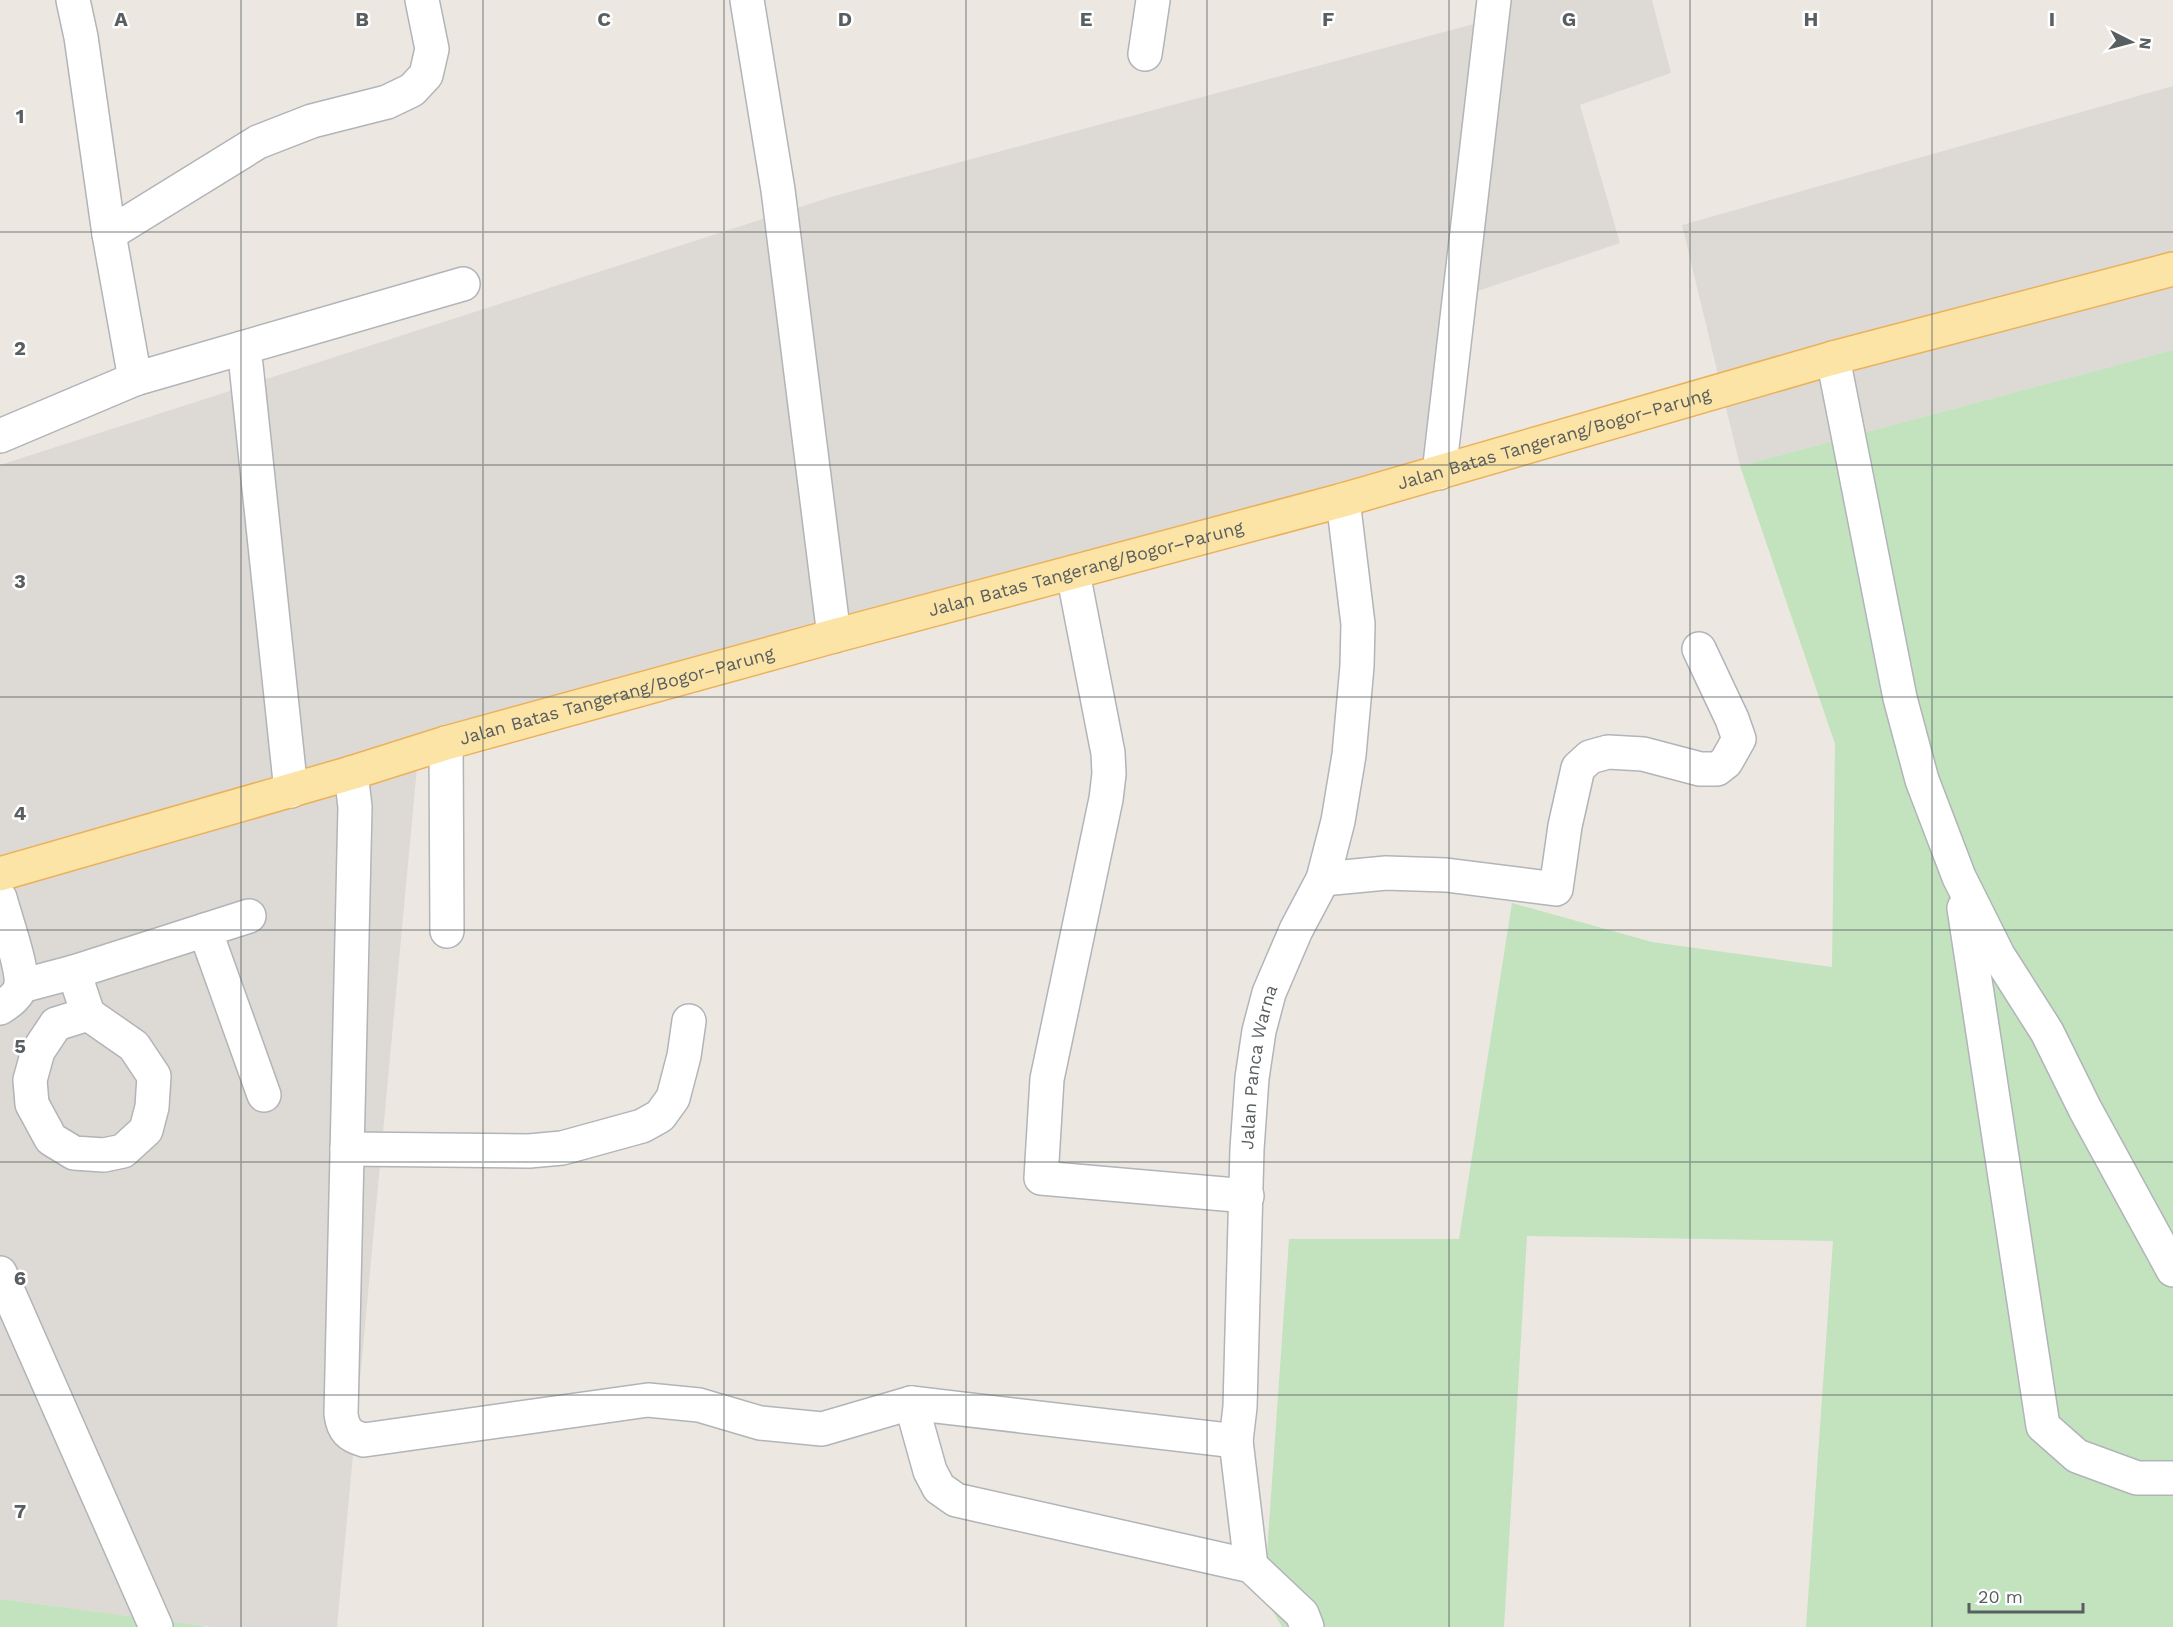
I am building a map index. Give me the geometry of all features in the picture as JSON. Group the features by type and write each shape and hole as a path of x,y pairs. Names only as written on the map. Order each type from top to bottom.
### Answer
{"main road":[{"name":"Jalan Batas Tangerang/Bogor–Parung","path":"0,874 291,791 446,743 834,636 1343,500 1833,358 2173,269"}],"street":[{"path":"73,0 81,37 109,234 135,379"},
{"path":"109,234 258,142 312,121 387,102 412,90 426,75 432,50 422,0"},
{"path":"747,0 778,190 834,636"},
{"path":"1145,54 1153,0"},
{"path":"1439,473 1494,0"},
{"path":"0,436 135,379 464,284"},
{"path":"242,348 246,365 291,791"},
{"path":"1833,358 1900,698 1922,780 1959,876 1998,955 2047,1032 2085,1108 2173,1270"},
{"name":"Jalan Panca Warna","path":"1251,1566 1236,1440 1240,1407 1252,1078 1259,1031 1269,993 1296,930 1323,879 1338,821 1349,756 1357,666 1358,624 1343,500"},
{"path":"1073,573 1108,753 1109,774 1106,799 1047,1079 1041,1178 1247,1196"},
{"path":"1323,879 1386,873 1434,874 1556,889 1565,826 1578,768 1590,757 1608,752 1643,754 1700,769 1717,769 1726,762 1739,739 1700,649"},
{"path":"446,743 447,931"},
{"path":"351,773 355,807 341,1414 342,1424 347,1432 364,1440 648,1400 699,1405 760,1423 822,1429 911,1402 1236,1440"},
{"path":"1959,876 2043,1426 2077,1456 2137,1478 2173,1478"},
{"path":"0,898 19,969 11,997"},
{"path":"11,997 74,972 249,916"},
{"path":"205,930 264,1095"},
{"path":"74,972 88,1014"},
{"path":"347,1149 529,1150 562,1148 642,1126 660,1116 673,1098 684,1056 689,1021"},
{"path":"0,1273 156,1627"},
{"path":"911,1402 930,1471 939,1488 956,1500 1251,1566 1302,1614 1307,1627"}],"shaded area":[{"path":"1495,0 1652,0 1671,73 1580,105 1620,243 1472,293 1458,448 419,746 337,1627 211,1627 0,1599 0,465 834,196 1496,18"},
{"path":"2173,86 2173,350 1740,466 1682,225"}],"green space":[{"path":"2173,350 2173,1627 1806,1627 1833,1241 1527,1236 1504,1627 1282,1627 1264,1596 1289,1239 1459,1239 1512,903 1652,942 1832,967 1835,744 1740,466"},
{"path":"0,1599 204,1626 204,1627 0,1627"}]}
